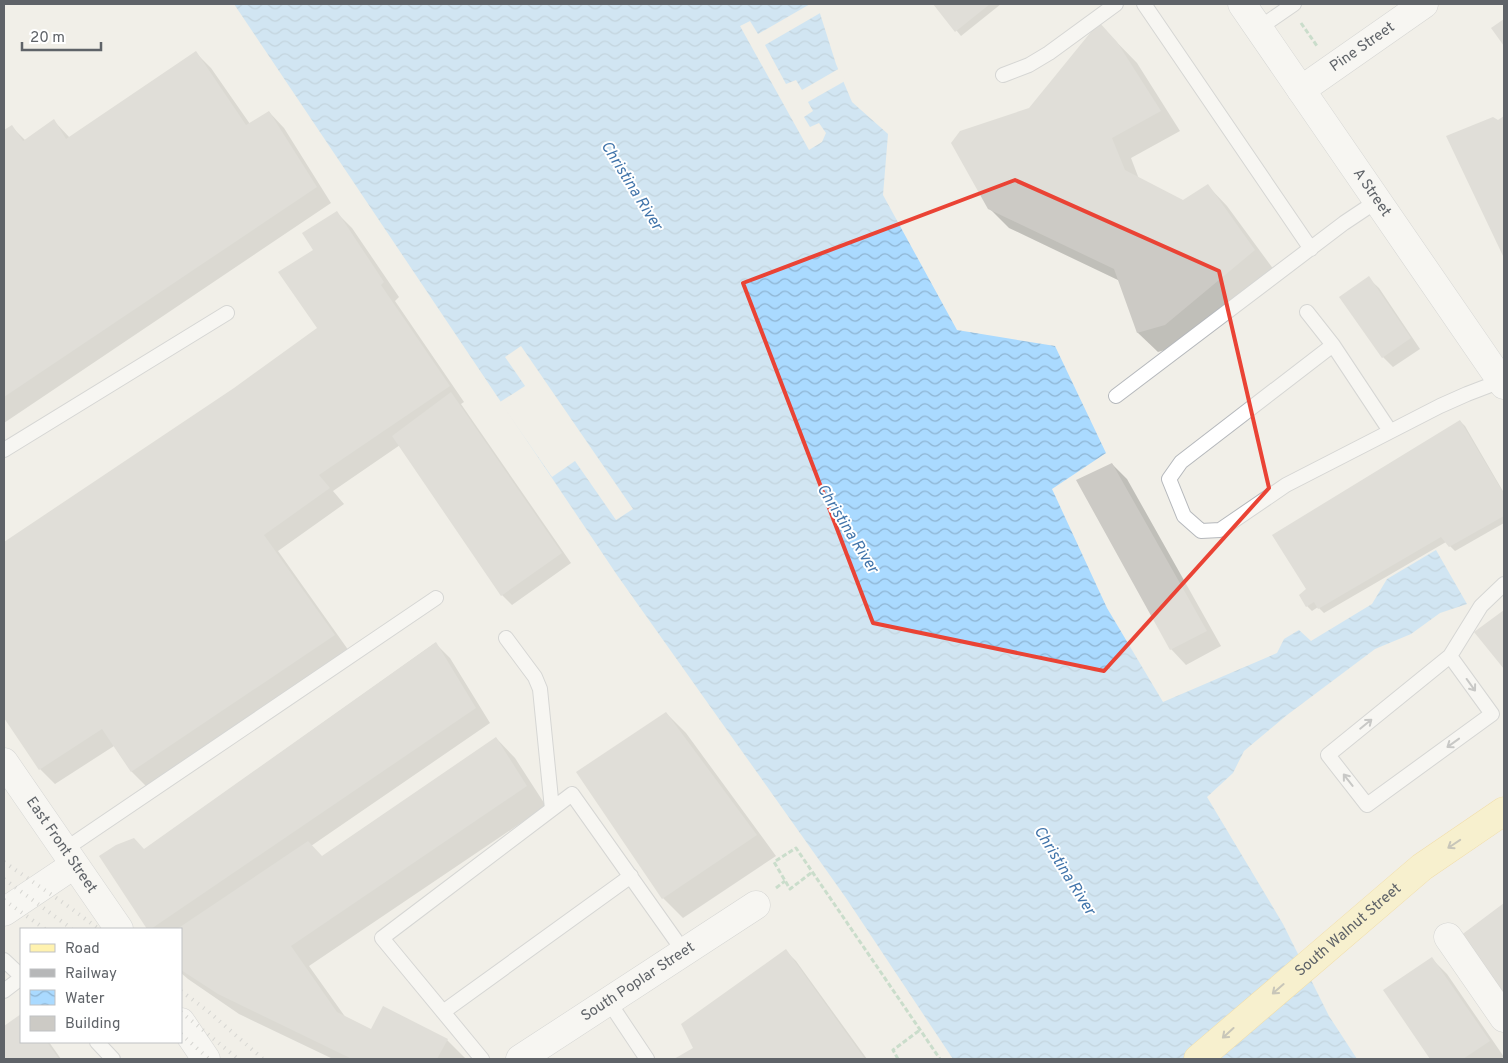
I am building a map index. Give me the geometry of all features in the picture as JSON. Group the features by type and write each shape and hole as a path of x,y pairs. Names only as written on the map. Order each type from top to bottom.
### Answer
{"main road":[{"name":"South Walnut Street","path":"1198,1059 1422,866 1495,816"}],"street":[{"name":"A Street","path":"1242,4 1503,385"},
{"name":"Pine Street","path":"1301,90 1424,4"},
{"name":"East Front Street","path":"4,762 118,928"},
{"path":"4,912 69,857"},
{"name":"South Poplar Street","path":"520,1059 756,904"},
{"path":"1448,937 1504,1018"},
{"path":"182,1023 206,1059"}],"lane":[{"path":"1003,75 1029,66 1050,53 1116,4"},
{"path":"1144,4 1311,249"},
{"path":"1259,28 1294,4"},
{"path":"1116,396 1376,201"},
{"path":"1307,312 1333,345 1390,431"},
{"path":"4,450 227,313"},
{"path":"1333,345 1181,462 1169,479 1184,516 1201,531 1220,530 1286,485 1390,431 1467,394 1503,385"},
{"path":"1450,656 1492,714 1367,805 1328,755 1450,656 1481,606 1504,584"},
{"path":"69,857 436,598"},
{"path":"506,638 535,677 540,690 552,809"},
{"path":"482,1059 382,938 572,794 684,952"},
{"path":"443,1012 631,876"},
{"path":"4,960 20,976"},
{"path":"4,991 20,978"},
{"path":"608,1002 647,1059"},
{"path":"98,1043 113,1059"}],"path":[{"path":"1301,22 1319,49"},
{"path":"812,872 790,889 774,862 796,848 940,1059"},
{"path":"898,1059 893,1050 920,1030"}],"highlighted area":[{"path":"1015,180 1219,271 1269,488 1104,671 873,623 743,283"}],"water":[{"name":"Christina River","path":"234,4 817,4 836,64 852,102 888,134 883,195 957,330 1055,346 1106,453 1052,489 1107,608 1163,702 1277,653 1284,639 1299,630 1311,641 1372,604 1387,579 1436,550 1467,604 1440,613 1411,634 1375,649 1287,715 1244,751 1233,773 1207,797 1283,924 1329,1016 1357,1059 953,1059 846,898 617,575"}],"pier":[{"path":"810,4 819,4 822,12 765,45 786,84 796,80 802,90 840,68 845,81 808,102 813,111 804,117 810,127 819,123 826,133 822,142 809,150 740,26 750,21 758,34"},
{"path":"521,346 633,509 616,520 575,461 552,477 500,402 525,386 505,357"}],"building":[{"path":"933,4 990,4 955,32"},
{"path":"1504,19 1504,46 1491,28"},
{"path":"1099,22 1117,42 1161,111 1112,138 1125,170 1183,200 1208,184 1255,250 1165,325 1137,333 1114,269 988,209 951,143 960,131 1029,108"},
{"path":"196,51 246,125 269,111 317,187 4,397 4,130 12,125 23,141 54,119 66,139"},
{"path":"1504,116 1504,258 1446,136 1493,117 1498,120"},
{"path":"337,211 384,282 381,285 450,386 319,475 330,488 264,535 335,635 131,772 102,729 39,770 4,718 4,542 234,388 317,328 278,272 313,250 302,233"},
{"path":"1369,276 1411,338 1382,358 1339,297"},
{"path":"451,392 562,553 501,596 392,436"},
{"path":"1460,420 1504,494 1504,516 1449,547 1441,537 1318,609 1314,602 1306,607 1299,595 1306,589 1272,535"},
{"path":"1112,463 1207,631 1170,650 1076,480"},
{"path":"1504,610 1504,669 1474,632"},
{"path":"436,642 476,708 152,928 146,928 99,856 116,845 134,838 144,849"},
{"path":"666,712 757,835 662,899 576,772"},
{"path":"496,737 527,786 291,946 337,1012 371,1029 383,1006 448,1039 437,1059 352,1059 218,994 182,971 182,928 178,928 308,841 322,856"},
{"path":"1504,903 1504,1001 1460,936"},
{"path":"786,949 865,1059 674,1059 693,1048 681,1024"},
{"path":"1432,957 1490,1041 1463,1059 1430,1059 1383,990"},
{"path":"20,1015 20,1043 48,1043 59,1059 4,1059 4,1026"}],"railway":[{"path":"4,862 98,928"},
{"path":"4,879 71,928"},
{"path":"4,900 44,928"},
{"path":"182,992 209,1012 263,1059"},
{"path":"182,1013 238,1059"},
{"path":"182,1035 209,1059"}]}
